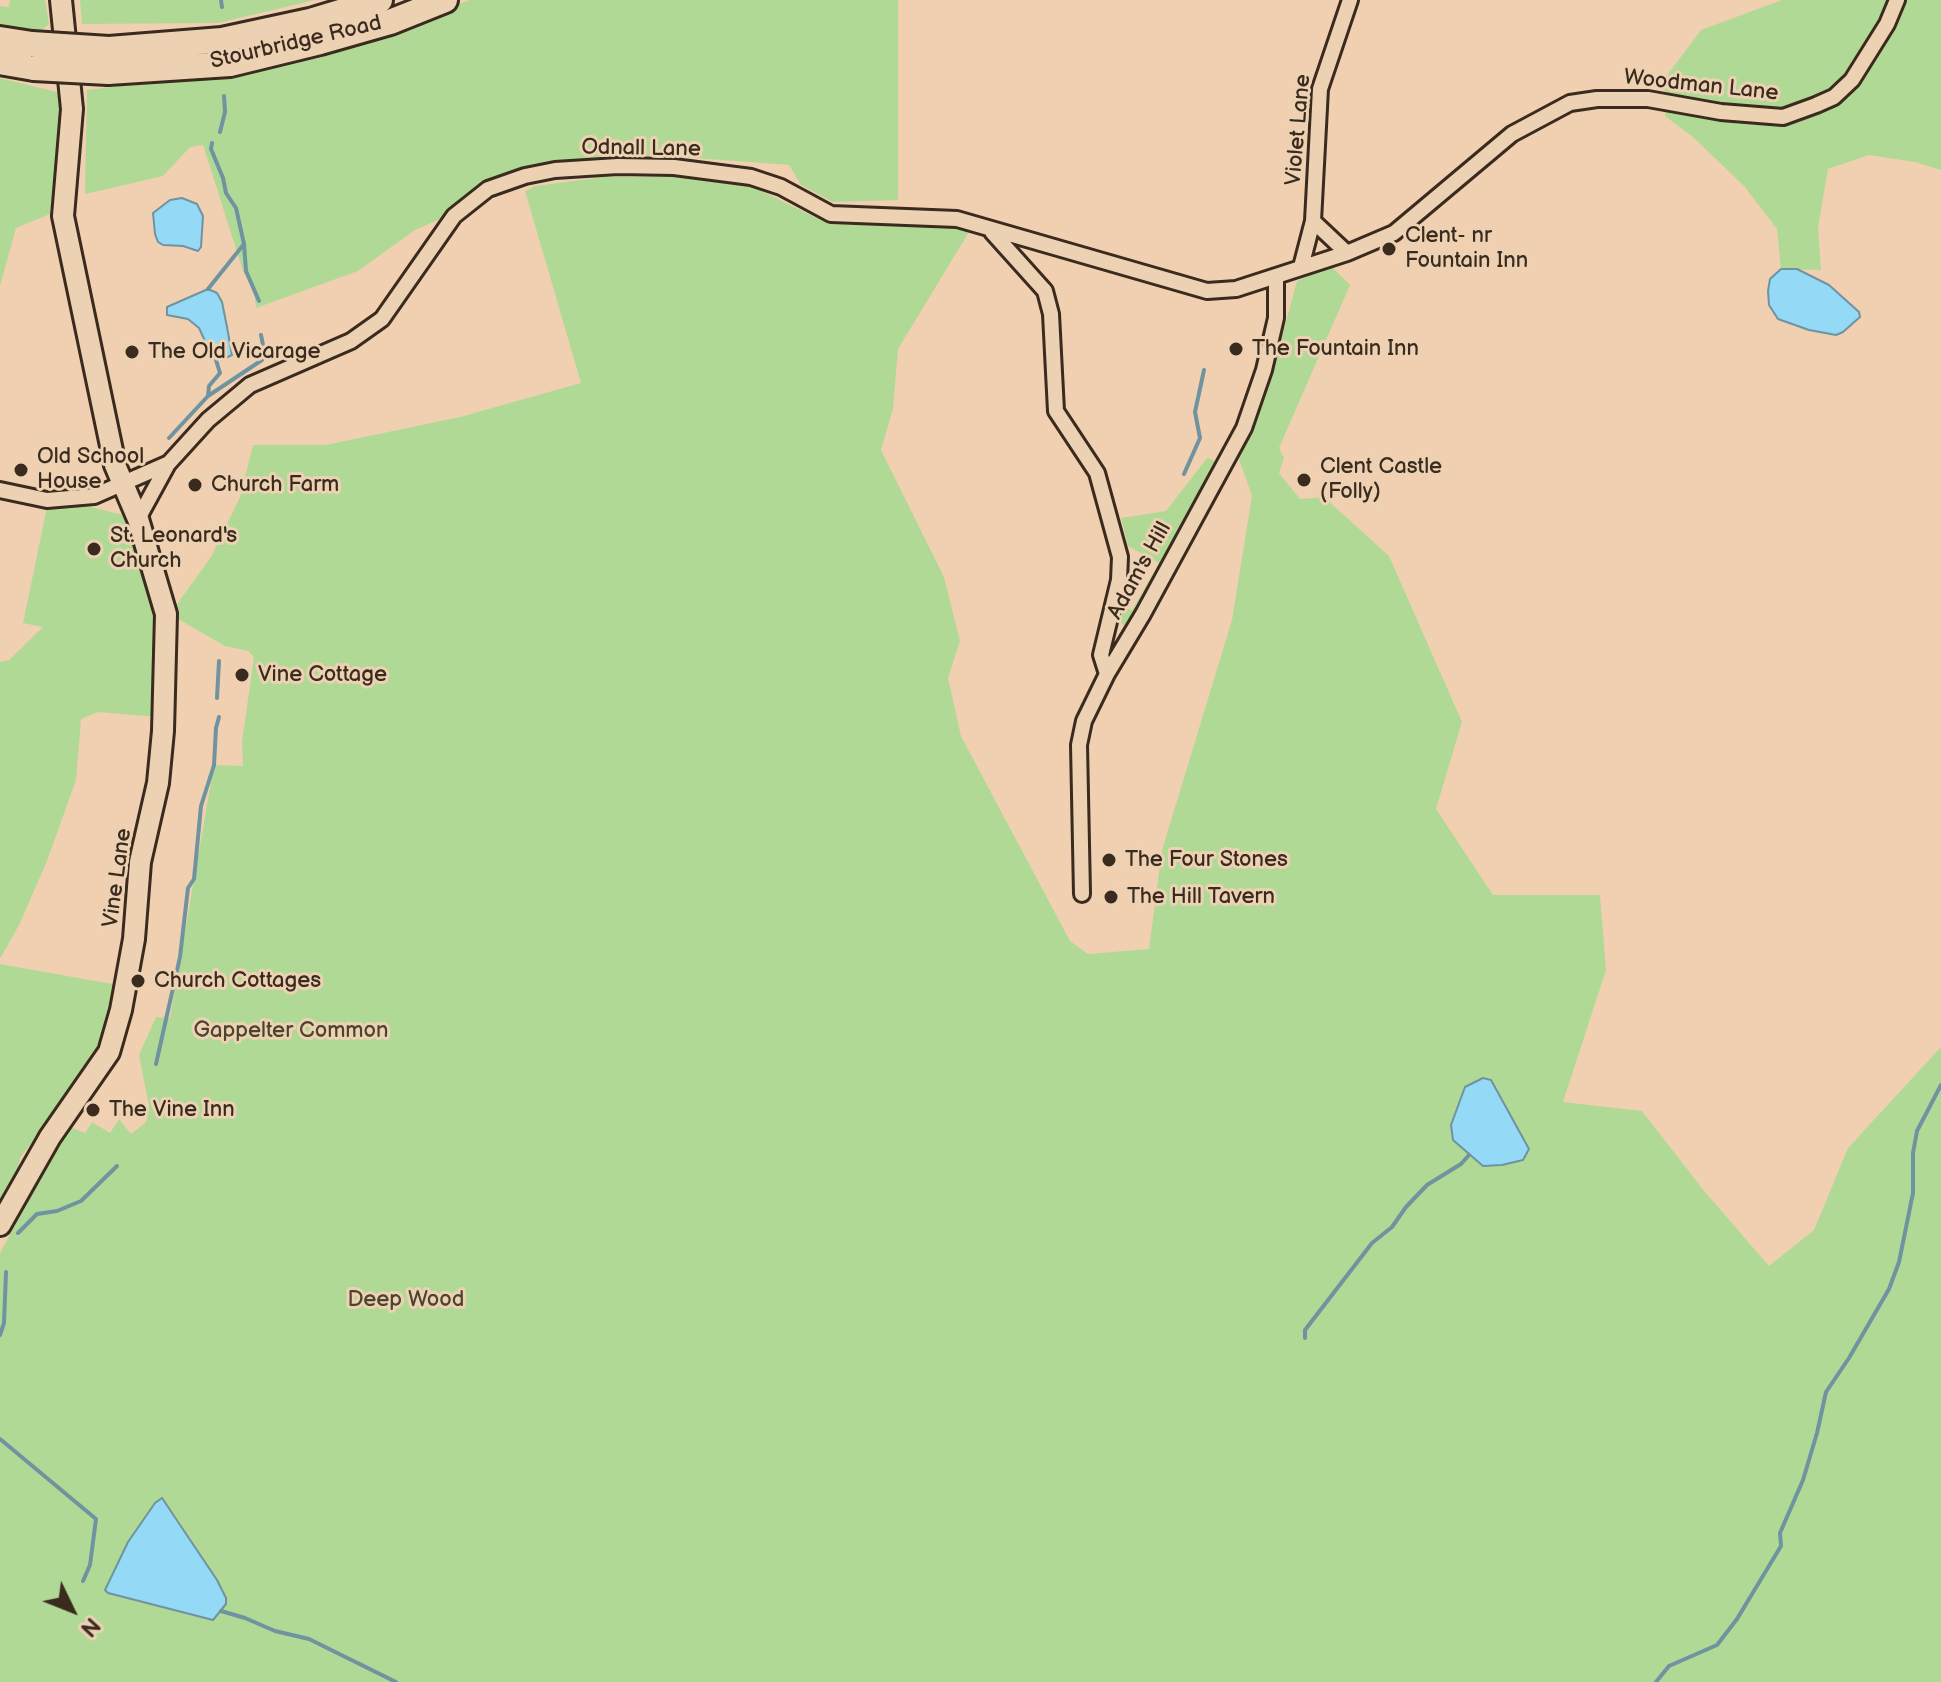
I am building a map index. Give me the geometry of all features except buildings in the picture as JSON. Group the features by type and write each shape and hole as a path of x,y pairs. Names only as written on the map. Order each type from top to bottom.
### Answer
{"highway":[{"name":"Stourbridge Road","path":"108,61 310,21 380,0"},
{"name":"Stourbridge Road","path":"0,62 33,56 230,64 390,22 445,0"},
{"name":"Stourbridge Road","path":"0,39 33,56"}],"street":[{"name":"Vine Lane","path":"1,1218 50,1137 109,1052 121,1010 134,939 140,862 158,783 163,731 166,614 138,519 115,465 63,216 72,109 61,0"},
{"name":"Violet Lane","path":"1301,267 1313,221 1320,89 1350,0"},
{"name":"Woodman Lane","path":"1301,267 1347,253 1394,233 1512,134 1570,103 1597,99 1648,99 1721,112 1783,117 1834,97 1852,80 1887,24 1897,0"},
{"name":"Odnall Lane","path":"138,519 168,464 208,420 250,385 351,341 382,319 454,216 488,189 525,176 555,170 674,167 751,177 781,187 831,214 957,219 992,232 1207,291 1236,289 1301,267"},
{"path":"1313,221 1347,253"},
{"path":"992,232 1045,291 1051,314 1056,411 1097,473 1120,557 1119,580 1101,655 1107,674"},
{"name":"Adam's Hill","path":"1082,894 1079,745 1084,721 1244,428 1264,370 1273,331 1276,277"},
{"name":"Odnall Lane","path":"0,490 47,500 94,496 168,464"},
{"path":"1108,623 1132,632"}],"green space":[{"path":"10,0 45,0 49,24 39,32 0,24 0,6 9,7"},
{"path":"80,0 315,0 218,23 82,24"},
{"path":"470,0 898,0 898,200 833,202 801,185 789,165 655,155 572,161 508,173 480,187 440,219 415,230 358,271 256,308 254,291 243,271 203,145 190,147 163,176 85,194 87,90 285,65"},
{"path":"1782,0 1891,0 1848,76 1800,107 1779,112 1738,107 1662,90 1662,82 1701,30"},
{"path":"1903,0 1941,0 1941,170 1915,162 1869,155 1828,169 1818,227 1821,270 1781,269 1777,229 1744,186 1694,138 1665,116 1665,108 1811,113 1863,76"},
{"path":"0,78 57,92 63,113 50,214 16,228 0,286"},
{"path":"604,177 674,177 749,185 829,224 962,228 969,232 898,349 893,409 881,450 944,577 960,641 948,678 961,736 1070,941 1088,954 1149,949 1162,850 1232,620 1252,496 1239,459 1266,395 1297,281 1330,265 1350,285 1279,448 1284,458 1279,473 1300,499 1324,497 1389,556 1462,722 1436,809 1493,895 1600,895 1606,970 1563,1102 1642,1111 1705,1192 1769,1266 1814,1230 1848,1148 1941,1047 1941,1682 0,1682 0,1253 9,1236 11,1222 65,1125 85,1133 92,1122 110,1133 119,1119 131,1134 146,1122 149,1106 139,1055 156,1017 170,1018 214,765 243,766 242,742 254,657 248,651 225,646 173,616 172,611 211,557 240,497 253,445 326,445 460,417 581,383 525,191 535,186","holes":["155,1503 176,1517 217,1580 213,1620 136,1599 121,1557"]},
{"path":"1207,458 1220,463 1160,563 1164,567 1130,624 1123,625 1116,616 1117,605 1132,610 1159,563 1128,546 1121,518 1166,511"},
{"path":"47,507 91,507 127,516 149,572 157,625 157,717 98,712 81,719 76,780 47,861 20,923 0,959 0,662 9,660 43,627 23,623"},
{"path":"0,964 118,985 101,1049 20,1158 17,1177 0,1204"}],"water":[{"path":"182,198 197,204 203,216 201,247 198,251 163,245 155,234 153,213 170,200"},
{"path":"1781,269 1797,269 1829,285 1859,312 1860,317 1836,335 1778,319 1769,305 1768,291 1770,279"},
{"path":"208,289 217,293 222,302 227,327 232,355 221,360 216,360 211,354 199,328 188,319 167,315 167,307"},
{"path":"1483,1078 1491,1080 1529,1149 1523,1160 1483,1166 1453,1140 1451,1125 1465,1087"},
{"path":"162,1498 226,1598 226,1604 213,1620 105,1590 128,1542 155,1503"}],"waterway":[{"path":"221,0 222,7"},
{"path":"220,132 225,112 224,96"},
{"path":"212,143 211,149 226,193 236,208 246,271 259,301"},
{"path":"208,289 244,244"},
{"path":"169,438 208,396 262,360 261,335"},
{"path":"208,396 209,386 220,373 216,360"},
{"path":"1184,474 1200,438 1195,412 1204,370"},
{"path":"217,698 219,661"},
{"path":"156,1064 180,957 188,888 194,879 201,806 214,765 219,717"},
{"path":"1656,1682 1669,1666 1717,1645 1737,1619 1781,1546 1780,1533 1803,1480 1826,1392 1889,1289 1899,1262 1913,1193 1913,1153 1917,1131 1941,1085"},
{"path":"1305,1338 1305,1330 1372,1243 1392,1227 1427,1185 1461,1164 1469,1155"},
{"path":"18,1233 37,1214 57,1211 81,1201 117,1166"},
{"path":"0,1335 4,1323 6,1272"},
{"path":"0,1439 96,1519 90,1565 83,1581"},
{"path":"221,1611 275,1631 309,1639 396,1682"}],"place":[{"name":"Clent- nr Fountain Inn","path":"1389,249"},
{"name":"The Fountain Inn","path":"1236,349"},
{"name":"The Old Vicarage","path":"132,352"},
{"name":"Old School House","path":"21,470"},
{"name":"Clent Castle (Folly)","path":"1304,480"},
{"name":"Church Farm","path":"195,485"},
{"name":"St. Leonard's Church","path":"94,549"},
{"name":"Vine Cottage","path":"242,675"},
{"name":"The Four Stones","path":"1109,860"},
{"name":"The Hill Tavern","path":"1111,897"},
{"name":"Church Cottages","path":"138,981"},
{"name":"The Vine Inn","path":"93,1110"}],"park label":[{"name":"Gappelter Common","path":"291,1031"},
{"name":"Deep Wood","path":"406,1300"}]}
